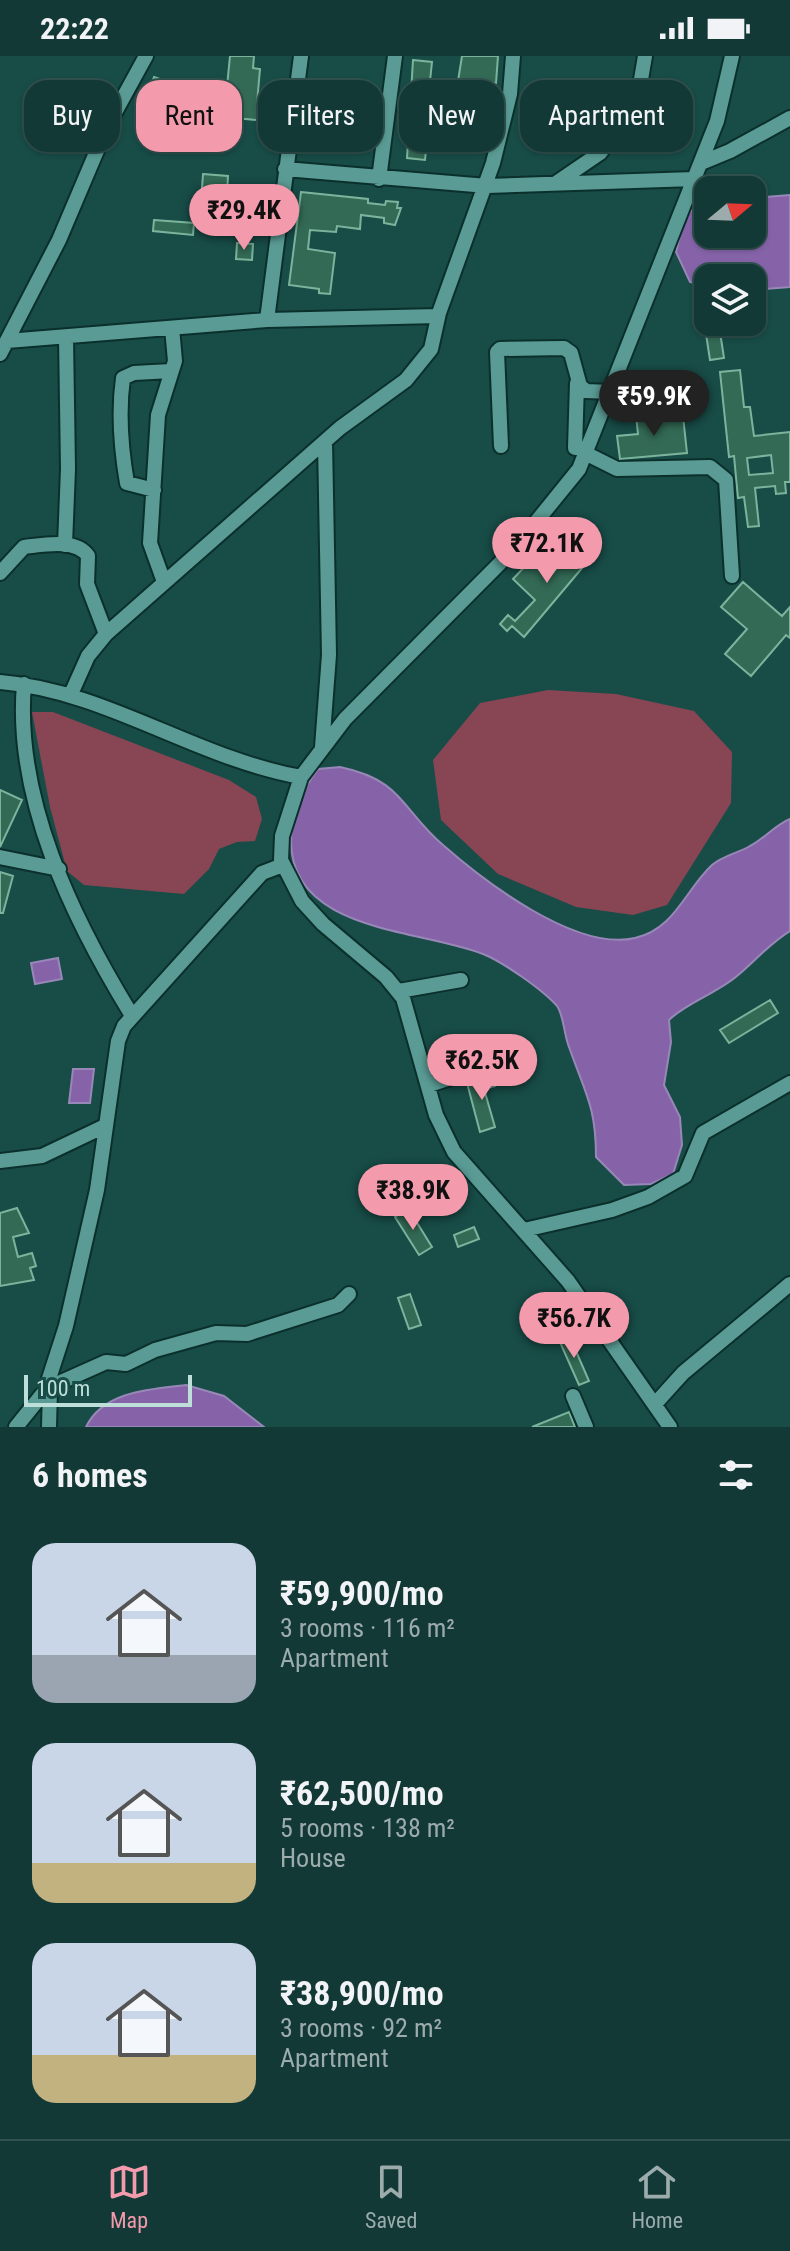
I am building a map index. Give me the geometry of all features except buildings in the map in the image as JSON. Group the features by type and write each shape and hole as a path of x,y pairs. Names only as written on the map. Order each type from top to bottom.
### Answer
{"street":[{"path":"4,348 59,240 107,127 146,56"},
{"path":"267,320 301,56"},
{"path":"379,179 395,56"},
{"path":"71,694 88,656 106,634 325,442 406,380 431,349 438,316 487,186 510,94 513,56"},
{"path":"556,183 600,153 637,103 645,56"},
{"path":"695,176 724,99 732,56"},
{"path":"701,163 790,118"},
{"path":"285,169 487,186 694,179 610,392 568,485 515,548 345,719 322,747 301,777 282,836 283,865 302,901 323,924 399,991 440,1128 454,1152 589,1309 670,1427"},
{"path":"4,348 66,337 267,320 438,316"},
{"path":"164,582 150,543 158,415 175,361 172,328"},
{"path":"65,545 68,469 66,337"},
{"path":"501,446 498,350 564,348 571,353 577,383 581,451"},
{"path":"154,490 127,483 121,437 123,378 134,373 171,371"},
{"path":"577,383 586,391 610,392"},
{"path":"322,747 329,655 325,442"},
{"path":"581,451 617,469 710,467 721,473 726,480 732,576"},
{"path":"0,573 24,547 65,545 87,553 89,596 106,634"},
{"path":"0,682 71,694 185,742 301,777"},
{"path":"24,684 24,749 45,832 110,980 131,1014"},
{"path":"0,857 59,869"},
{"path":"49,1427 50,1382 97,1190 118,1041 131,1014 262,873 283,865"},
{"path":"399,991 461,980"},
{"path":"429,1085 487,1066"},
{"path":"524,1230 612,1210 648,1197 685,1176 703,1133 790,1083"},
{"path":"0,1161 42,1156 105,1126"},
{"path":"655,1404 683,1373 790,1284"},
{"path":"16,1427 36,1405 50,1382 106,1362 126,1364 155,1350 216,1333 247,1334 338,1305 349,1294"},
{"path":"573,1396 586,1427"}],"shaded area":[{"path":"790,195 790,287 766,289 766,264 694,264 694,283 690,282 676,252 685,221 694,208 694,248 766,248 766,197"},
{"path":"548,690 616,694 694,711 732,752 731,803 667,905 633,915 576,907 498,874 441,820 433,760 480,703"},
{"path":"32,712 53,712 229,780 256,797 262,819 255,841 237,842 219,849 209,869 184,894 84,885 67,871 50,807"},
{"path":"340,767 361,773 389,788 443,845 506,894 559,924 611,940 635,938 660,926 670,918 712,865 755,843 790,819 790,931 729,982 669,1020 671,1042 664,1085 680,1117 682,1145 673,1174 651,1184 624,1185 596,1157 592,1112 567,1042 561,1015 557,1006 533,985 483,954 363,922 335,910 312,894 297,871 291,841 293,821 302,794 318,769"},
{"path":"58,958 62,979 35,984 31,963"},
{"path":"73,1069 94,1069 90,1103 69,1103"},
{"path":"186,1385 224,1396 264,1427 86,1427 94,1415 116,1399 143,1391"}]}
